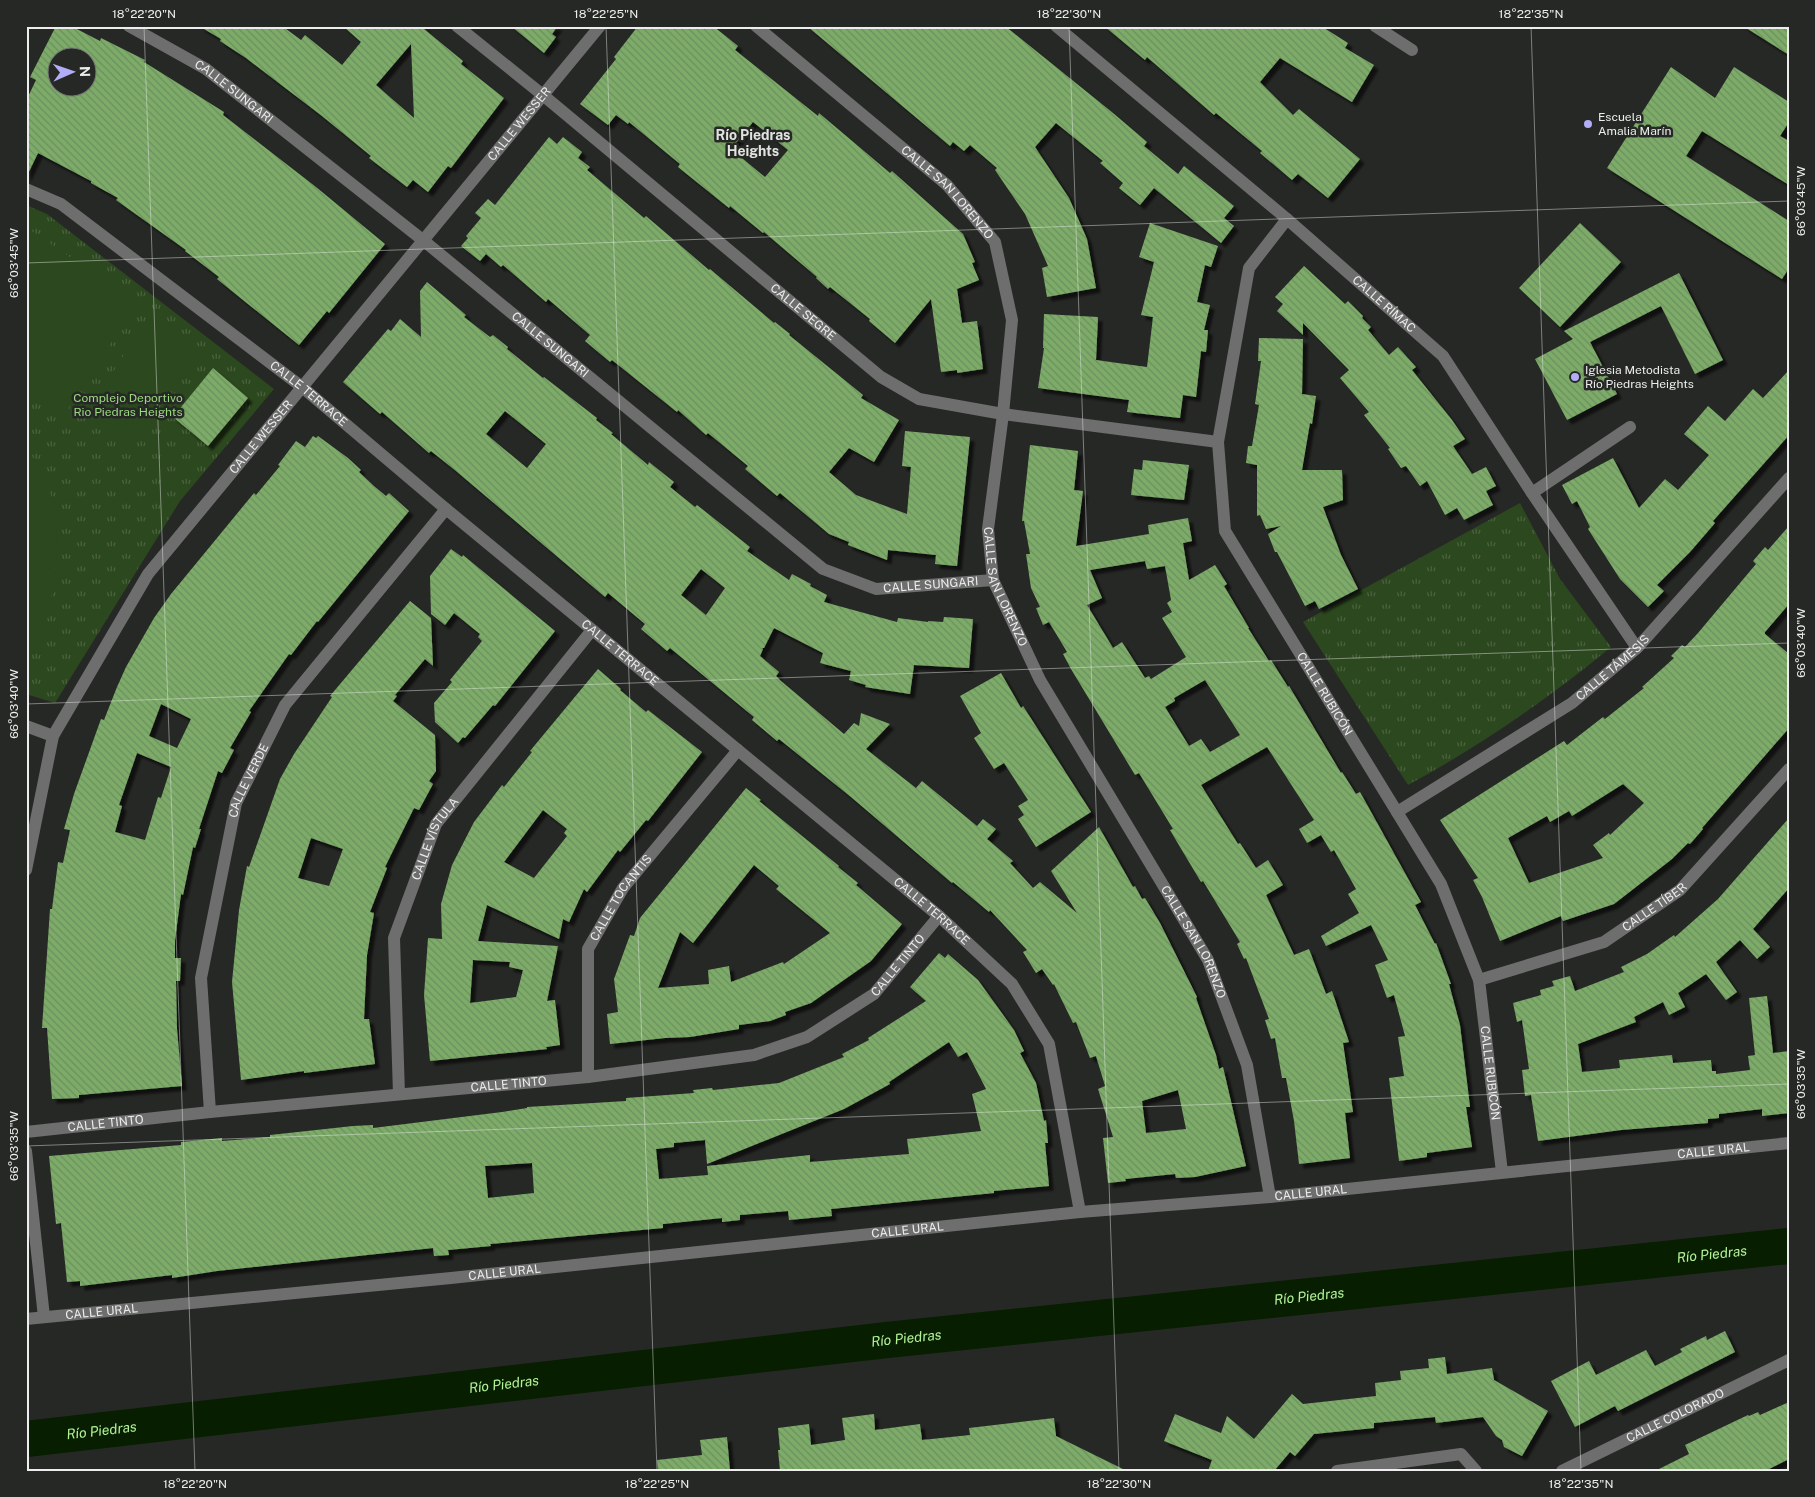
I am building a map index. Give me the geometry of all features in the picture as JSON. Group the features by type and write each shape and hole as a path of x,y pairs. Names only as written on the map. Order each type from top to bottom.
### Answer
{"street":[{"name":"CALLE SUNGARI","path":"130,26 206,70 424,240 823,569 876,589 994,580"},
{"name":"CALLE SEGRE","path":"457,26 544,96 881,377 919,399 1003,414 1218,442"},
{"name":"CALLE WESSER","path":"26,870 53,736 148,574 600,26"},
{"name":"CALLE SAN LORENZO","path":"756,26 947,185 995,242 1012,320 1003,414 988,529 994,580 1040,680 1208,960 1247,1065 1270,1197"},
{"name":"CALLE RÍMAC","path":"1056,26 1287,219 1443,356 1532,493 1637,648"},
{"path":"1375,26 1412,50"},
{"name":"CALLE TERRACE","path":"26,189 61,204 302,387 446,509 939,916 1012,984 1049,1044 1080,1212"},
{"name":"CALLE RUBICÓN","path":"1287,219 1248,268 1218,442 1225,531 1441,884 1479,980 1502,1172"},
{"path":"1532,493 1630,427"},
{"name":"CALLE TÁMESIS","path":"1397,812 1572,704 1637,648 1789,478"},
{"name":"CALLE VERDE","path":"210,1112 201,978 236,803 285,706 446,509"},
{"name":"CALLE VÍSTULA","path":"399,1094 394,938 436,824 592,630"},
{"path":"26,726 53,736"},
{"name":"CALLE TOCANTIS","path":"588,1077 588,949 623,888 738,750"},
{"name":"CALLE TÍBER","path":"1479,980 1604,942 1680,890 1789,769"},
{"name":"CALLE TINTO","path":"26,1132 210,1112 588,1077 754,1055 807,1037 874,994 939,916"},
{"name":"CALLE URAL","path":"26,1319 461,1277 1080,1212 1270,1197 1789,1143"},
{"path":"26,1151 44,1317"},
{"name":"CALLE COLORADO","path":"1562,1471 1789,1360"},
{"path":"1337,1471 1461,1454 1476,1471"}],"green space":[{"name":"Complejo Deportivo Rio Piedras Heights","path":"26,205 47,214 274,389 180,501 55,703 26,694"},
{"path":"26,227 137,303 66,412 26,386"},
{"path":"147,319 195,350 136,442 88,411"},
{"path":"26,448 43,474 51,495 57,540 53,586 41,653 26,651"},
{"path":"1520,503 1560,579 1611,647 1513,721 1408,785 1303,622"}],"building":[{"path":"56,26 71,26 100,41 101,38 145,60 144,62 224,112 223,115 316,187 385,244 329,313 327,311 299,345 217,279 219,277 186,250 116,200 118,198 91,183 91,181 38,153 26,178 26,101 36,80 30,77"},
{"path":"199,26 282,26 301,40 305,35 342,65 361,42 343,26 426,26 424,29 463,61 461,64 504,98 451,168 448,166 428,192 413,180 407,187 369,158 371,156 322,116 246,58 220,41 221,39","holes":["411,44 414,118 376,85"]},
{"path":"511,26 558,26 552,34 556,37 544,53"},
{"path":"638,26 713,26 738,46 735,50 818,116 819,113 890,173 892,171 963,234 975,262 972,263 979,280 957,289 962,323 977,321 983,369 957,373 957,370 941,372 931,299 895,343 869,321 870,319 830,287 828,289 817,277 764,232 730,206 729,208 678,167 680,164 629,122 628,124 616,115 608,125 580,104 616,59 614,57","holes":["753,122 788,150 765,177 731,149"]},
{"path":"807,26 1005,26 1147,142 1144,146 1178,174 1184,166 1234,206 1224,218 1234,226 1221,243 1154,188 1140,205 1119,188 1123,183 1100,163 1103,161 1056,123 1035,147 1069,198 1087,239 1096,288 1047,297 1042,268 1048,266 1025,214 995,170 997,168 970,145 964,151 953,142 950,146"},
{"path":"1104,26 1321,26 1348,43 1345,48 1374,65 1352,102 1280,58 1260,82 1293,115 1299,109 1360,159 1328,198 1298,174 1292,180 1260,153 1262,151 1216,113 1214,115 1147,57 1145,60"},
{"path":"1743,26 1789,26 1789,55"},
{"path":"1671,67 1715,98 1734,67 1789,102 1789,122 1780,136 1789,141 1789,185 1702,131 1686,156 1789,221 1789,268 1782,279 1607,168"},
{"path":"549,137 557,144 563,137 582,152 578,158 590,167 587,170 644,218 646,216 709,270 790,334 863,395 861,398 899,420 874,462 849,448 829,472 856,495 907,514 911,467 902,466 905,431 970,437 957,566 935,564 936,555 888,550 887,560 848,545 849,542 829,534 780,493 777,496 745,469 748,466 708,433 706,435 678,410 677,412 612,360 610,362 585,341 590,335 548,299 546,302 503,265 501,267 486,254 480,261 461,246 468,238 466,236 481,218 475,213 488,199 495,205"},
{"path":"1150,223 1218,246 1211,267 1205,265 1197,302 1210,305 1204,330 1208,330 1206,352 1201,351 1196,397 1183,395 1180,418 1127,412 1129,400 1038,388 1044,348 1044,314 1098,317 1096,360 1147,367 1153,317 1141,315 1154,262 1139,257"},
{"path":"1580,223 1621,262 1560,327 1519,288"},
{"path":"1304,266 1345,304 1348,301 1363,316 1362,318 1371,327 1368,330 1389,355 1398,347 1416,367 1412,370 1465,439 1453,446 1472,474 1486,467 1496,486 1486,491 1493,505 1464,520 1457,508 1445,515 1427,481 1420,486 1406,466 1401,468 1388,449 1390,448 1364,415 1369,412 1340,378 1349,370 1303,323 1303,335 1277,311 1283,304 1275,297"},
{"path":"1679,273 1723,360 1695,374 1661,306 1590,342 1617,394 1567,420 1535,359 1573,339 1564,331"},
{"path":"427,282 466,315 464,317 490,337 493,335 543,378 597,418 596,420 613,433 611,434 648,465 649,462 674,482 670,487 695,507 697,505 750,547 747,551 789,580 792,574 811,584 810,586 827,595 824,602 897,622 898,618 928,622 943,622 944,617 973,619 969,668 914,665 910,694 865,687 866,685 849,680 851,671 820,663 823,653 774,628 764,648 762,648 760,656 779,672 776,676 781,681 844,734 854,723 859,726 861,713 890,724 866,749 916,788 922,781 977,826 983,819 996,829 987,839 1013,861 1010,863 1033,888 1040,882 1077,913 1051,871 1099,827 1133,887 1135,886 1142,899 1145,898 1160,923 1197,997 1219,1069 1223,1067 1246,1166 1195,1177 1176,1178 1175,1174 1125,1179 1126,1181 1108,1183 1103,1138 1113,1137 1098,1089 1105,1086 1096,1056 1090,1058 1076,1022 1073,1023 1054,984 1042,969 1036,973 1023,952 1027,950 990,910 989,912 952,883 779,739 777,741 752,720 754,717 670,648 667,651 641,629 645,624 608,593 605,597 456,471 431,451 429,453 382,412 380,414 343,382 388,329 391,331 400,319 421,337 420,291","holes":["505,411 546,444 527,468 486,434","701,569 725,588 706,615 681,595","1178,1090 1186,1129 1146,1133 1142,1101"]},
{"path":"1259,338 1303,339 1302,394 1316,396 1302,470 1342,470 1343,500 1323,507 1341,555 1358,589 1319,609 1315,601 1305,606 1277,552 1275,552 1268,534 1281,526 1266,529 1260,515 1257,516 1257,465 1246,463 1248,446 1252,446 1259,405 1255,404 1261,361 1258,361"},
{"path":"213,368 248,398 208,446 173,417"},
{"path":"1789,370 1789,435 1713,521 1715,523 1690,552 1657,585 1664,591 1648,607 1620,579 1588,529 1590,527 1577,501 1572,504 1562,485 1613,458 1639,508 1665,479 1678,490 1709,455 1684,434 1708,406 1725,421 1753,389 1763,398"},
{"path":"313,436 316,438 318,436 348,458 361,470 359,472 386,496 389,493 409,511 291,655 289,654 249,711 251,712 230,748 234,750 222,773 218,771 199,829 201,829 195,848 193,847 183,895 181,894 175,940 175,958 181,958 180,981 176,981 177,1029 182,1086 79,1095 79,1098 52,1099 47,1028 42,1028 50,909 52,909 58,862 63,863 70,830 64,829 74,794 101,719 104,720 126,667 154,618 171,594 254,493 256,495 280,466 278,465 296,441 305,447","holes":["161,704 191,719 177,748 149,736","137,753 171,767 161,798 158,797 145,840 115,832 122,806 119,805"]},
{"path":"1030,445 1078,451 1074,490 1083,491 1076,546 1149,534 1148,525 1188,518 1192,541 1183,543 1189,580 1215,565 1227,584 1224,586 1269,661 1271,660 1289,686 1341,773 1356,794 1360,792 1421,902 1415,905 1436,943 1451,984 1449,984 1460,1025 1470,1107 1466,1107 1472,1147 1427,1153 1427,1157 1399,1161 1389,1078 1404,1076 1398,1037 1405,1036 1394,995 1387,998 1375,965 1388,960 1371,925 1326,946 1321,936 1359,913 1348,894 1356,889 1334,850 1331,852 1321,835 1307,843 1299,829 1314,820 1267,747 1201,785 1238,844 1240,843 1256,868 1268,860 1283,885 1266,895 1294,955 1309,949 1326,994 1332,991 1349,1042 1343,1043 1353,1112 1345,1113 1350,1158 1299,1164 1286,1078 1282,1078 1275,1038 1271,1039 1265,1020 1269,1019 1246,958 1244,959 1237,944 1240,942 1183,852 1170,830 1173,829 1139,773 1135,775 1071,669 1063,654 1067,652 1049,622 1043,625 1036,608 1040,607 1031,588 1026,554 1030,554 1024,521 1022,521","holes":["1145,561 1147,569 1165,566 1171,600 1167,603 1172,612 1162,618 1186,657 1151,679 1149,676 1145,678 1122,642 1113,648 1087,605 1102,598 1090,570","1205,680 1240,735 1210,752 1201,739 1189,746 1165,707 1175,701 1174,698"]},
{"path":"1143,460 1189,465 1184,500 1131,495 1134,469 1142,470"},
{"path":"1789,526 1789,604 1765,634 1789,654 1789,728 1690,844 1688,843 1672,859 1614,904 1563,921 1561,916 1500,941 1473,880 1478,878 1440,820 1564,741 1567,745 1603,717 1605,719 1644,688 1642,687 1674,658 1671,656 1682,645 1685,647 1698,633 1756,564 1753,561 1765,547 1768,550","holes":["1623,784 1644,803 1610,835 1609,833 1593,845 1603,858 1529,883 1508,838 1547,816 1550,822 1569,811 1572,816"]},
{"path":"451,549 462,557 463,555 555,631 495,706 493,705 465,738 463,737 458,743 435,722 434,703 482,641 478,637 480,634 454,613 445,625 431,614 430,576"},
{"path":"410,601 431,618 433,666 425,659 395,695 397,696 393,701 435,735 436,771 429,781 433,784 419,810 414,808 385,867 387,868 370,912 374,913 367,955 364,1019 369,1019 375,1064 241,1080 232,982 239,910 247,866 249,867 280,779 294,754 332,697 330,696","holes":["311,838 343,849 329,886 298,878"]},
{"path":"598,669 646,712 648,710 702,752 648,821 646,820 620,852 618,850 587,892 584,889 569,922 563,919 559,939 487,905 478,941 558,946 547,1001 555,1000 560,1045 546,1047 547,1049 430,1061 424,995 428,938 442,939 441,904 452,865 474,822 502,785 504,787 532,752 530,751","holes":["543,810 567,829 564,833 567,836 534,878 504,862","473,960 510,962 509,967 523,970 516,997 470,1003"]},
{"path":"1001,673 1021,708 1023,706 1091,812 1036,847 1018,819 1024,815 1018,806 1028,800 1004,763 994,769 974,738 981,733 960,696"},
{"path":"746,788 761,800 759,801 839,866 858,883 856,885 902,924 871,961 811,1003 785,1012 786,1015 770,1021 739,1025 739,1029 690,1037 610,1044 607,1014 618,1012 614,979 630,935 634,936 640,918","holes":["754,865 779,886 776,889 830,933 784,964 783,962 731,982 729,966 708,970 709,984 658,988 680,932 693,943"]},
{"path":"1789,818 1789,888 1753,929 1770,947 1757,959 1740,940 1716,962 1737,992 1726,1000 1706,974 1678,993 1685,1007 1669,1015 1663,1002 1634,1017 1636,1022 1578,1044 1582,1072 1620,1068 1619,1060 1672,1055 1673,1063 1711,1060 1712,1071 1716,1071 1716,1074 1750,1070 1748,1056 1755,1055 1749,998 1767,996 1773,1053 1789,1051 1789,1113 1762,1116 1762,1109 1719,1114 1719,1118 1708,1119 1708,1123 1621,1130 1538,1141 1531,1095 1525,1096 1522,1070 1529,1069 1522,1020 1517,1022 1513,1003 1541,995 1540,990 1554,986 1552,981 1570,976 1575,991 1624,972 1621,967 1647,954 1674,935 1675,937 1718,899"},
{"path":"939,953 945,958 948,954 978,980 1014,1030 1024,1051 1020,1053 1036,1083 1044,1121 1046,1120 1048,1143 1045,1143 1049,1186 831,1209 832,1216 789,1220 788,1211 740,1215 740,1220 722,1222 722,1218 663,1224 663,1228 490,1244 491,1246 448,1250 449,1255 434,1256 433,1248 217,1271 172,1278 172,1275 80,1286 80,1281 67,1282 61,1223 56,1224 49,1156 181,1145 181,1142 222,1138 222,1141 270,1137 270,1135 353,1126 373,1125 373,1128 502,1112 527,1107 626,1101 626,1098 694,1093 693,1090 712,1088 713,1090 779,1083 844,1057 842,1054 869,1040 868,1038 926,1001 910,987","holes":["949,1042 958,1057 967,1052 986,1089 972,1094 981,1131 907,1139 909,1154 810,1162 810,1155 707,1166 708,1175 659,1179 656,1149 674,1147 674,1143 705,1140 707,1164 844,1109 890,1084 889,1082","532,1163 534,1193 488,1198 485,1166"]},
{"path":"1725,1331 1735,1352 1618,1411 1615,1406 1575,1427 1551,1381 1589,1361 1596,1375 1646,1350 1655,1366 1682,1352 1680,1349 1706,1336 1707,1340"},
{"path":"1445,1357 1447,1374 1492,1368 1494,1380 1548,1411 1522,1456 1504,1447 1502,1440 1496,1436 1483,1417 1436,1423 1435,1417 1374,1423 1374,1428 1314,1434 1295,1456 1290,1452 1274,1471 1208,1471 1212,1460 1164,1441 1175,1414 1221,1433 1227,1416 1254,1439 1292,1394 1303,1404 1376,1396 1375,1383 1401,1380 1400,1371 1429,1368 1428,1359"},
{"path":"1789,1402 1789,1459 1765,1471 1655,1471 1689,1454 1685,1445 1748,1415 1758,1412 1760,1415"},
{"path":"874,1414 875,1430 920,1424 922,1440 970,1435 969,1428 1054,1418 1056,1436 1127,1471 780,1471 778,1428 809,1424 811,1445 845,1440 842,1418"},
{"path":"727,1437 730,1471 658,1471 657,1460 702,1455 700,1440"}],"waterway":[{"name":"Río Piedras","path":"26,1439 887,1340 1789,1246"}],"place":[{"name":"Escuela Amalia Marín","path":"1588,124"},
{"name":"Iglesia Metodista Río Piedras Heights","path":"1575,377"}],"district":[{"name":"Río Piedras Heights","path":"753,144"}]}
